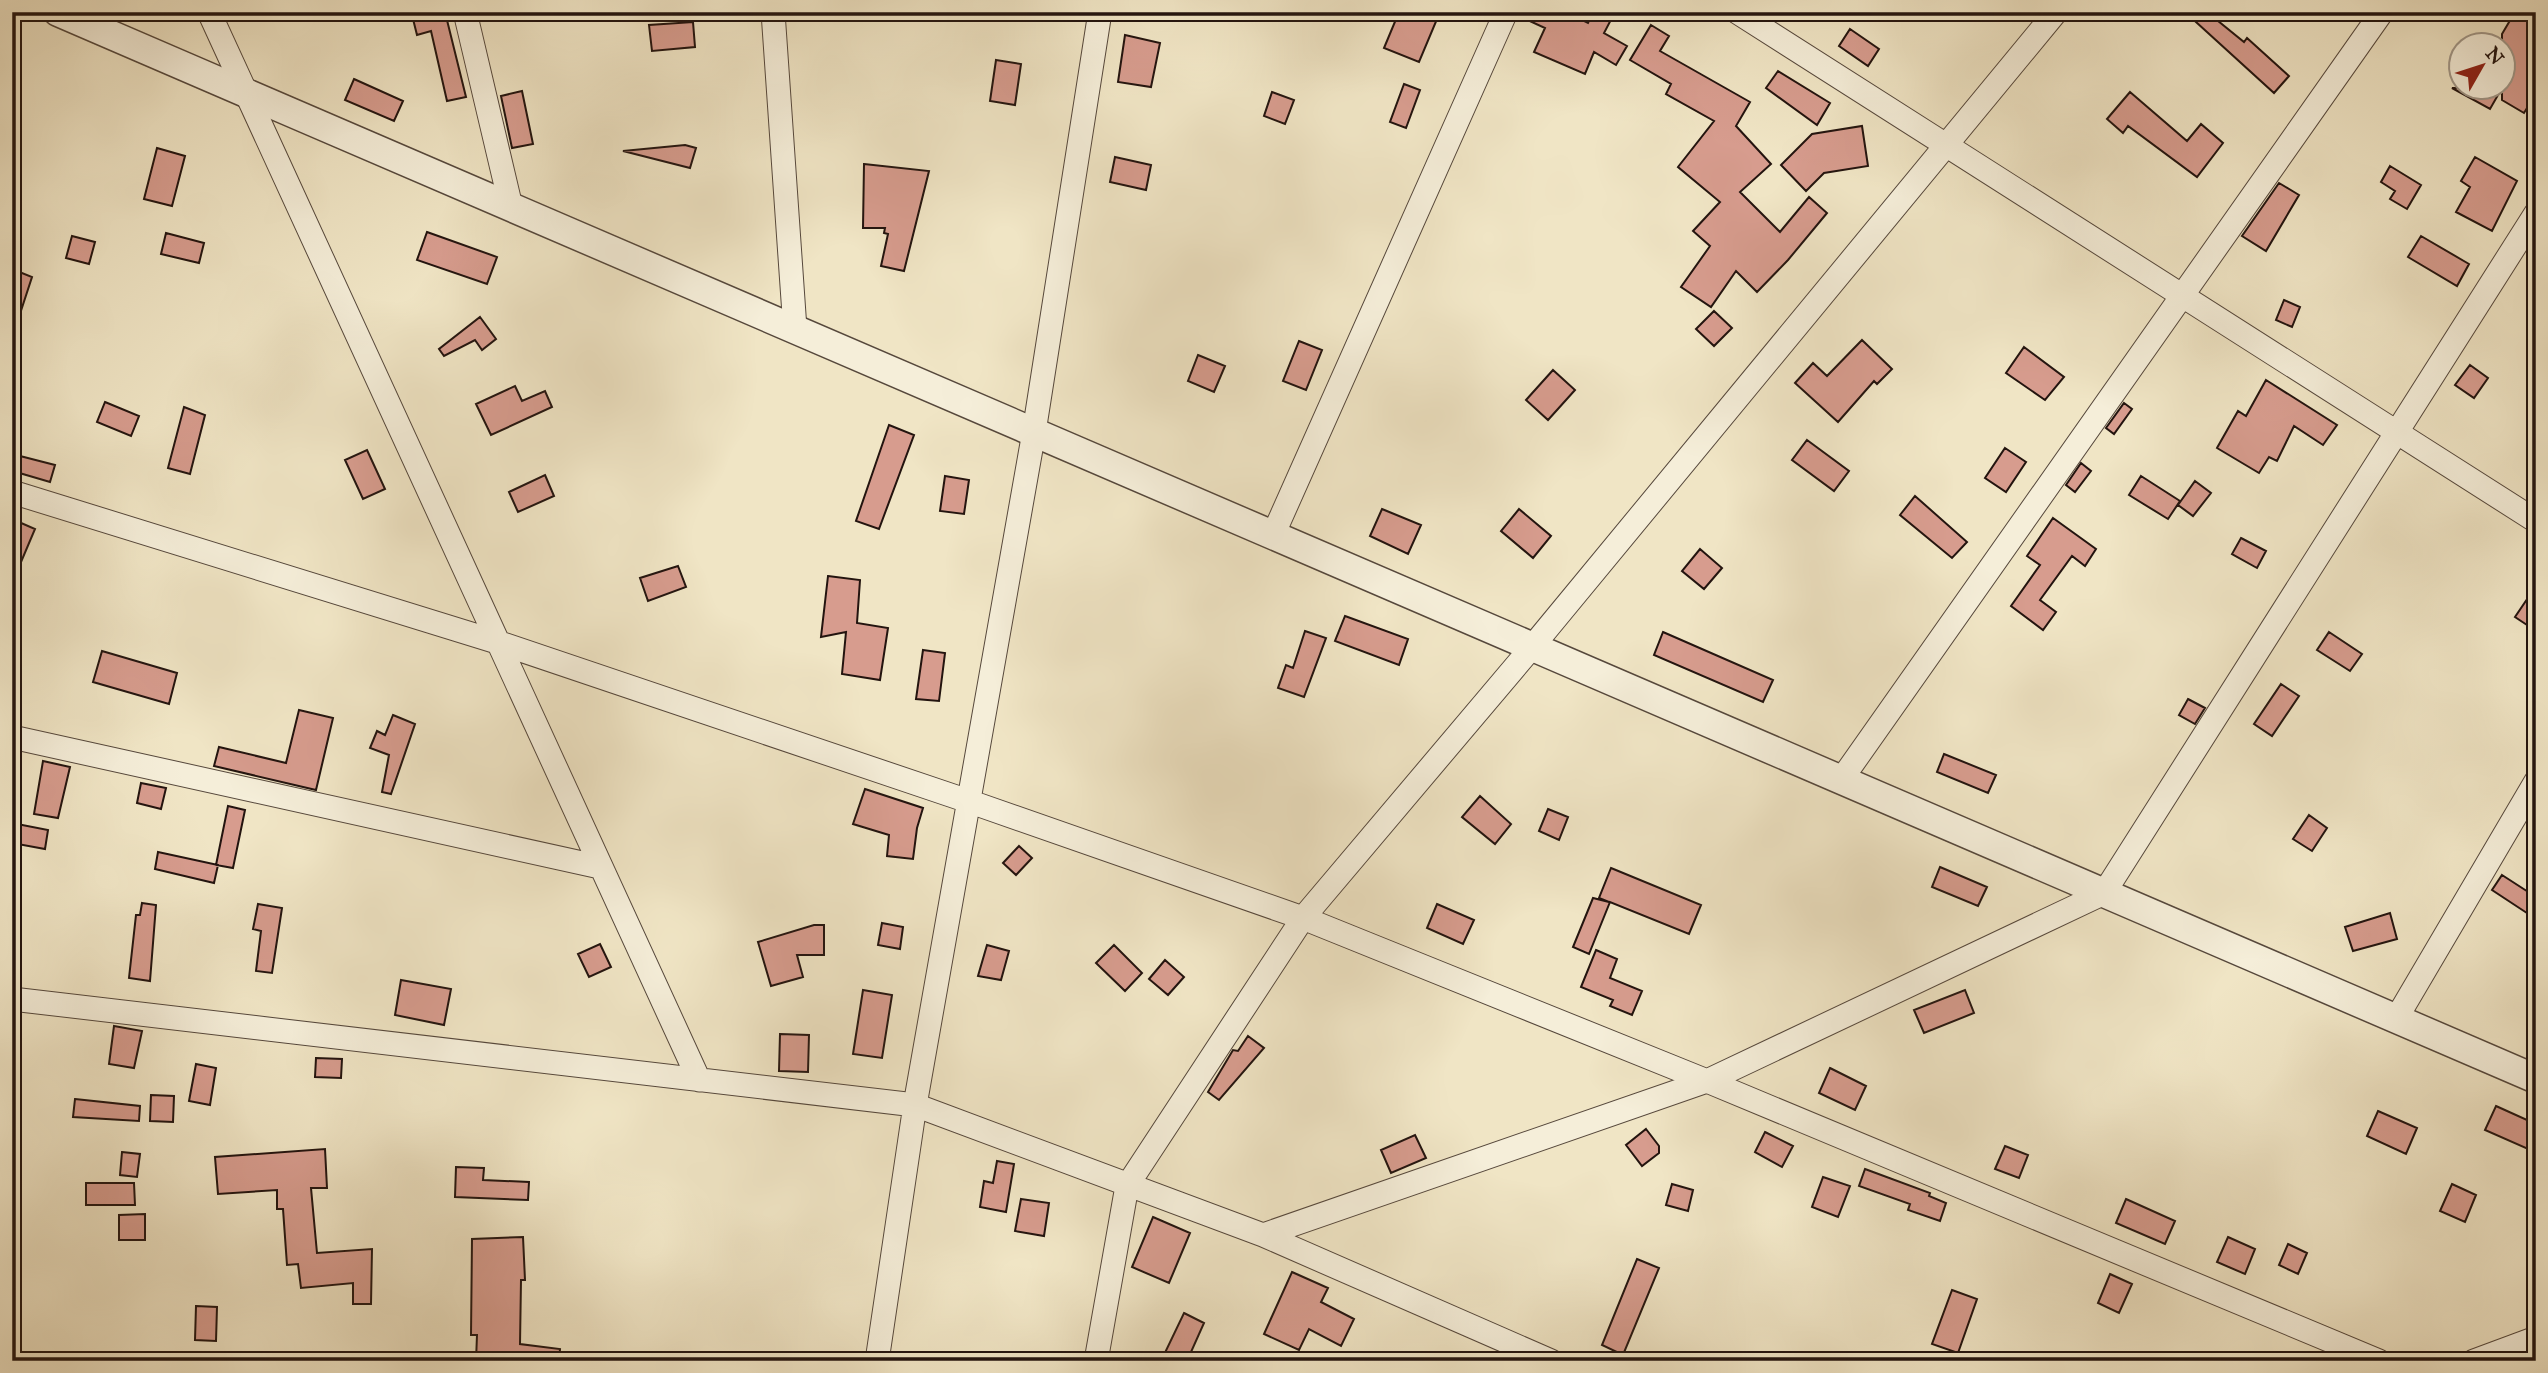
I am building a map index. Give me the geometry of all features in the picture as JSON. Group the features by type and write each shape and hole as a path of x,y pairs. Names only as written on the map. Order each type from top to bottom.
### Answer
{"street":[{"path":"58,12 2536,1079"},
{"path":"209,12 699,1080"},
{"path":"465,12 511,207"},
{"path":"773,12 795,330"},
{"path":"877,1361 915,1105 1034,432 1100,12"},
{"path":"1273,535 1506,12"},
{"path":"1737,12 2536,521"},
{"path":"1096,1361 1127,1186 1303,918 1532,647 2056,12"},
{"path":"1841,780 2382,12"},
{"path":"1263,1235 1707,1081 2104,893 2536,214"},
{"path":"12,492 497,642 968,801 1303,918 1707,1081 2379,1361"},
{"path":"12,737 600,867"},
{"path":"2396,1019 2536,781"},
{"path":"12,999 915,1105 1263,1235 1550,1361"},
{"path":"2474,1361 2536,1338"}],"building":[{"path":"445,12 466,97 447,101 431,31 417,35 412,15"},
{"path":"1399,12 1440,12 1419,62 1384,48"},
{"path":"1520,12 1566,12 1588,23 1593,12 1615,12 1604,33 1627,46 1616,65 1594,52 1585,74 1534,52 1545,28 1519,16"},
{"path":"2185,12 2207,12 2244,42 2247,38 2289,76 2274,93"},
{"path":"2515,12 2536,12 2536,93 2524,113 2505,102 2516,102 2516,32 2503,32"},
{"path":"693,22 695,47 652,51 649,25"},
{"path":"1651,25 1669,36 1660,51 1750,102 1736,126 1771,164 1740,192 1780,232 1809,197 1827,213 1757,292 1736,271 1711,307 1681,287 1710,246 1693,231 1720,202 1678,167 1714,121 1666,94 1671,84 1630,60"},
{"path":"1850,29 1879,49 1868,66 1839,46"},
{"path":"1125,35 1160,43 1151,87 1118,82"},
{"path":"996,60 1021,64 1015,105 990,101"},
{"path":"1778,71 1830,103 1817,125 1766,88"},
{"path":"354,79 403,101 394,121 345,100"},
{"path":"1404,84 1420,90 1406,128 1390,122"},
{"path":"522,91 533,144 512,148 501,96"},
{"path":"1272,92 1294,100 1285,124 1264,116"},
{"path":"2130,92 2187,141 2201,124 2223,143 2197,177 2128,126 2123,133 2107,119"},
{"path":"2477,102 2494,102 2490,109"},
{"path":"1862,126 1868,166 1824,173 1806,191 1781,165 1812,134"},
{"path":"685,145 696,148 690,168 623,151"},
{"path":"157,148 185,156 172,206 144,199"},
{"path":"1115,157 1151,165 1146,190 1110,182"},
{"path":"2475,157 2517,181 2492,231 2456,212 2470,187 2461,181"},
{"path":"864,164 929,171 904,271 881,266 888,234 884,233 885,228 863,228"},
{"path":"2390,166 2421,185 2407,209 2390,199 2395,191 2381,182"},
{"path":"2279,183 2299,195 2266,251 2242,236"},
{"path":"427,232 497,257 487,284 417,260"},
{"path":"166,233 204,243 199,263 161,254"},
{"path":"72,236 95,242 89,264 66,258"},
{"path":"2421,236 2469,264 2457,286 2408,257"},
{"path":"12,269 32,277 16,326 12,326"},
{"path":"2284,300 2300,307 2292,327 2276,320"},
{"path":"1714,311 1732,328 1714,346 1696,329"},
{"path":"480,317 496,339 482,350 475,340 444,356 439,349"},
{"path":"1862,340 1892,369 1877,384 1874,381 1838,422 1795,383 1813,363 1827,376"},
{"path":"1299,341 1322,350 1306,390 1283,381"},
{"path":"2024,347 2064,377 2045,400 2006,373"},
{"path":"1198,355 1225,366 1214,392 1188,381"},
{"path":"2470,365 2488,378 2474,398 2455,385"},
{"path":"1553,370 1575,390 1548,420 1526,400"},
{"path":"2266,380 2337,425 2323,445 2294,426 2277,461 2269,457 2259,473 2217,448 2238,411 2246,416"},
{"path":"515,386 522,401 545,391 552,407 491,435 476,404"},
{"path":"105,402 139,416 131,436 97,422"},
{"path":"2124,403 2132,409 2114,434 2106,428"},
{"path":"184,407 205,415 190,474 168,468"},
{"path":"889,425 914,435 879,529 856,521"},
{"path":"1807,440 1849,471 1834,491 1792,460"},
{"path":"2005,448 2026,462 2006,492 1985,478"},
{"path":"367,450 385,489 363,499 345,460"},
{"path":"20,456 55,465 50,482 16,472"},
{"path":"2081,463 2091,471 2075,492 2066,485"},
{"path":"545,475 554,496 518,512 509,492"},
{"path":"945,476 969,480 964,514 940,511"},
{"path":"2141,476 2180,501 2168,519 2129,495"},
{"path":"2195,481 2211,493 2193,516 2178,505"},
{"path":"1915,496 1967,542 1952,558 1900,515"},
{"path":"1382,509 1421,525 1408,554 1370,536"},
{"path":"1519,509 1551,536 1533,558 1501,531"},
{"path":"2053,518 2096,549 2085,566 2072,556 2040,600 2056,612 2043,630 2011,606 2040,565 2027,556"},
{"path":"12,519 35,529 13,581 12,581"},
{"path":"2241,538 2266,551 2257,568 2232,554"},
{"path":"1700,549 1722,568 1704,589 1682,571"},
{"path":"678,566 686,587 648,601 640,578"},
{"path":"828,576 860,580 857,623 888,628 880,680 842,674 846,632 821,637"},
{"path":"2536,586 2536,631 2515,617"},
{"path":"1345,616 1408,639 1399,665 1335,641"},
{"path":"1305,631 1326,638 1304,697 1278,688 1286,665 1293,668"},
{"path":"1663,632 1773,680 1763,702 1654,655"},
{"path":"2329,632 2362,654 2350,671 2317,650"},
{"path":"923,650 945,653 939,701 916,699"},
{"path":"102,651 177,673 169,704 93,682"},
{"path":"2281,684 2299,696 2272,736 2254,724"},
{"path":"2188,699 2205,708 2195,724 2179,715"},
{"path":"299,710 333,718 316,790 214,766 219,747 286,763"},
{"path":"393,715 415,724 391,794 382,792 389,755 370,748 377,731 385,735"},
{"path":"1944,754 1996,775 1988,793 1937,772"},
{"path":"43,761 70,767 58,818 34,814"},
{"path":"141,783 166,788 161,809 137,803"},
{"path":"865,789 923,808 913,859 887,856 889,835 853,824"},
{"path":"1480,796 1511,824 1495,844 1462,817"},
{"path":"228,806 245,810 233,868 216,865"},
{"path":"1548,809 1568,817 1559,840 1539,831"},
{"path":"2309,815 2327,828 2312,851 2293,839"},
{"path":"12,823 48,830 45,849 12,843"},
{"path":"1019,846 1032,858 1016,875 1003,863"},
{"path":"158,852 218,865 214,883 155,869"},
{"path":"1940,867 1987,887 1978,906 1932,887"},
{"path":"1611,868 1701,905 1689,934 1610,902 1589,954 1573,947 1593,898 1609,902 1599,898"},
{"path":"2502,875 2536,897 2536,919 2492,890"},
{"path":"142,903 156,905 150,981 129,978 136,915 140,915"},
{"path":"258,904 282,908 272,973 256,971 261,931 253,929"},
{"path":"1437,904 1474,920 1463,944 1427,928"},
{"path":"2390,913 2397,939 2353,951 2345,927"},
{"path":"882,923 903,927 900,949 878,945"},
{"path":"814,925 824,925 824,955 797,955 803,977 771,986 758,942"},
{"path":"600,944 611,967 589,977 578,954"},
{"path":"987,945 1009,951 1001,980 978,976"},
{"path":"1114,945 1142,973 1125,991 1096,963"},
{"path":"1596,950 1617,959 1610,978 1642,991 1632,1015 1610,1006 1613,1000 1581,987"},
{"path":"1165,960 1184,977 1168,995 1149,979"},
{"path":"401,980 451,989 444,1025 395,1015"},
{"path":"863,990 892,995 882,1058 853,1054"},
{"path":"1965,990 1974,1013 1924,1033 1914,1010"},
{"path":"114,1026 142,1031 134,1068 109,1064"},
{"path":"780,1034 809,1035 808,1072 779,1071"},
{"path":"1248,1036 1264,1048 1219,1100 1208,1092 1233,1050 1238,1051"},
{"path":"316,1058 342,1059 341,1078 315,1077"},
{"path":"196,1064 216,1068 210,1105 189,1101"},
{"path":"1830,1068 1866,1086 1855,1110 1819,1093"},
{"path":"151,1095 174,1096 173,1122 150,1121"},
{"path":"75,1099 140,1106 139,1121 73,1117"},
{"path":"2496,1106 2536,1124 2528,1149 2485,1130"},
{"path":"2378,1111 2417,1128 2406,1154 2367,1136"},
{"path":"1646,1129 1659,1146 1659,1153 1642,1166 1626,1145"},
{"path":"1765,1132 1793,1146 1782,1167 1755,1152"},
{"path":"1415,1135 1426,1158 1391,1173 1381,1150"},
{"path":"2005,1146 2028,1155 2019,1178 1995,1169"},
{"path":"325,1149 327,1188 311,1188 317,1253 372,1249 371,1304 353,1304 353,1283 301,1288 298,1264 287,1265 283,1209 277,1209 277,1190 218,1194 215,1157"},
{"path":"122,1152 140,1154 137,1177 120,1175"},
{"path":"997,1161 1014,1164 1006,1212 980,1207 984,1181 993,1183"},
{"path":"456,1167 484,1168 483,1180 529,1182 528,1200 455,1197"},
{"path":"1865,1169 1930,1193 1929,1196 1946,1203 1940,1221 1908,1210 1910,1204 1859,1186"},
{"path":"1823,1177 1850,1186 1838,1217 1812,1207"},
{"path":"86,1183 134,1183 135,1205 86,1205"},
{"path":"1672,1184 1693,1190 1688,1211 1666,1205"},
{"path":"2452,1184 2476,1195 2465,1222 2440,1211"},
{"path":"1021,1199 1049,1203 1044,1236 1015,1231"},
{"path":"2126,1199 2175,1221 2165,1244 2116,1223"},
{"path":"145,1214 145,1240 119,1240 119,1215"},
{"path":"1153,1217 1190,1233 1169,1283 1132,1267"},
{"path":"523,1237 525,1280 521,1280 520,1344 560,1349 559,1361 476,1361 477,1335 471,1335 472,1239"},
{"path":"2228,1237 2255,1249 2245,1274 2217,1262"},
{"path":"2288,1244 2307,1253 2298,1274 2279,1265"},
{"path":"1637,1259 1659,1268 1623,1355 1602,1345"},
{"path":"1292,1272 1328,1288 1321,1302 1354,1319 1341,1346 1309,1329 1299,1350 1264,1334"},
{"path":"2110,1274 2132,1284 2119,1313 2098,1303"},
{"path":"1952,1290 1977,1299 1958,1353 1932,1344"},
{"path":"196,1306 217,1307 216,1341 195,1340"},
{"path":"1184,1313 1204,1323 1187,1361 1161,1361"}]}
